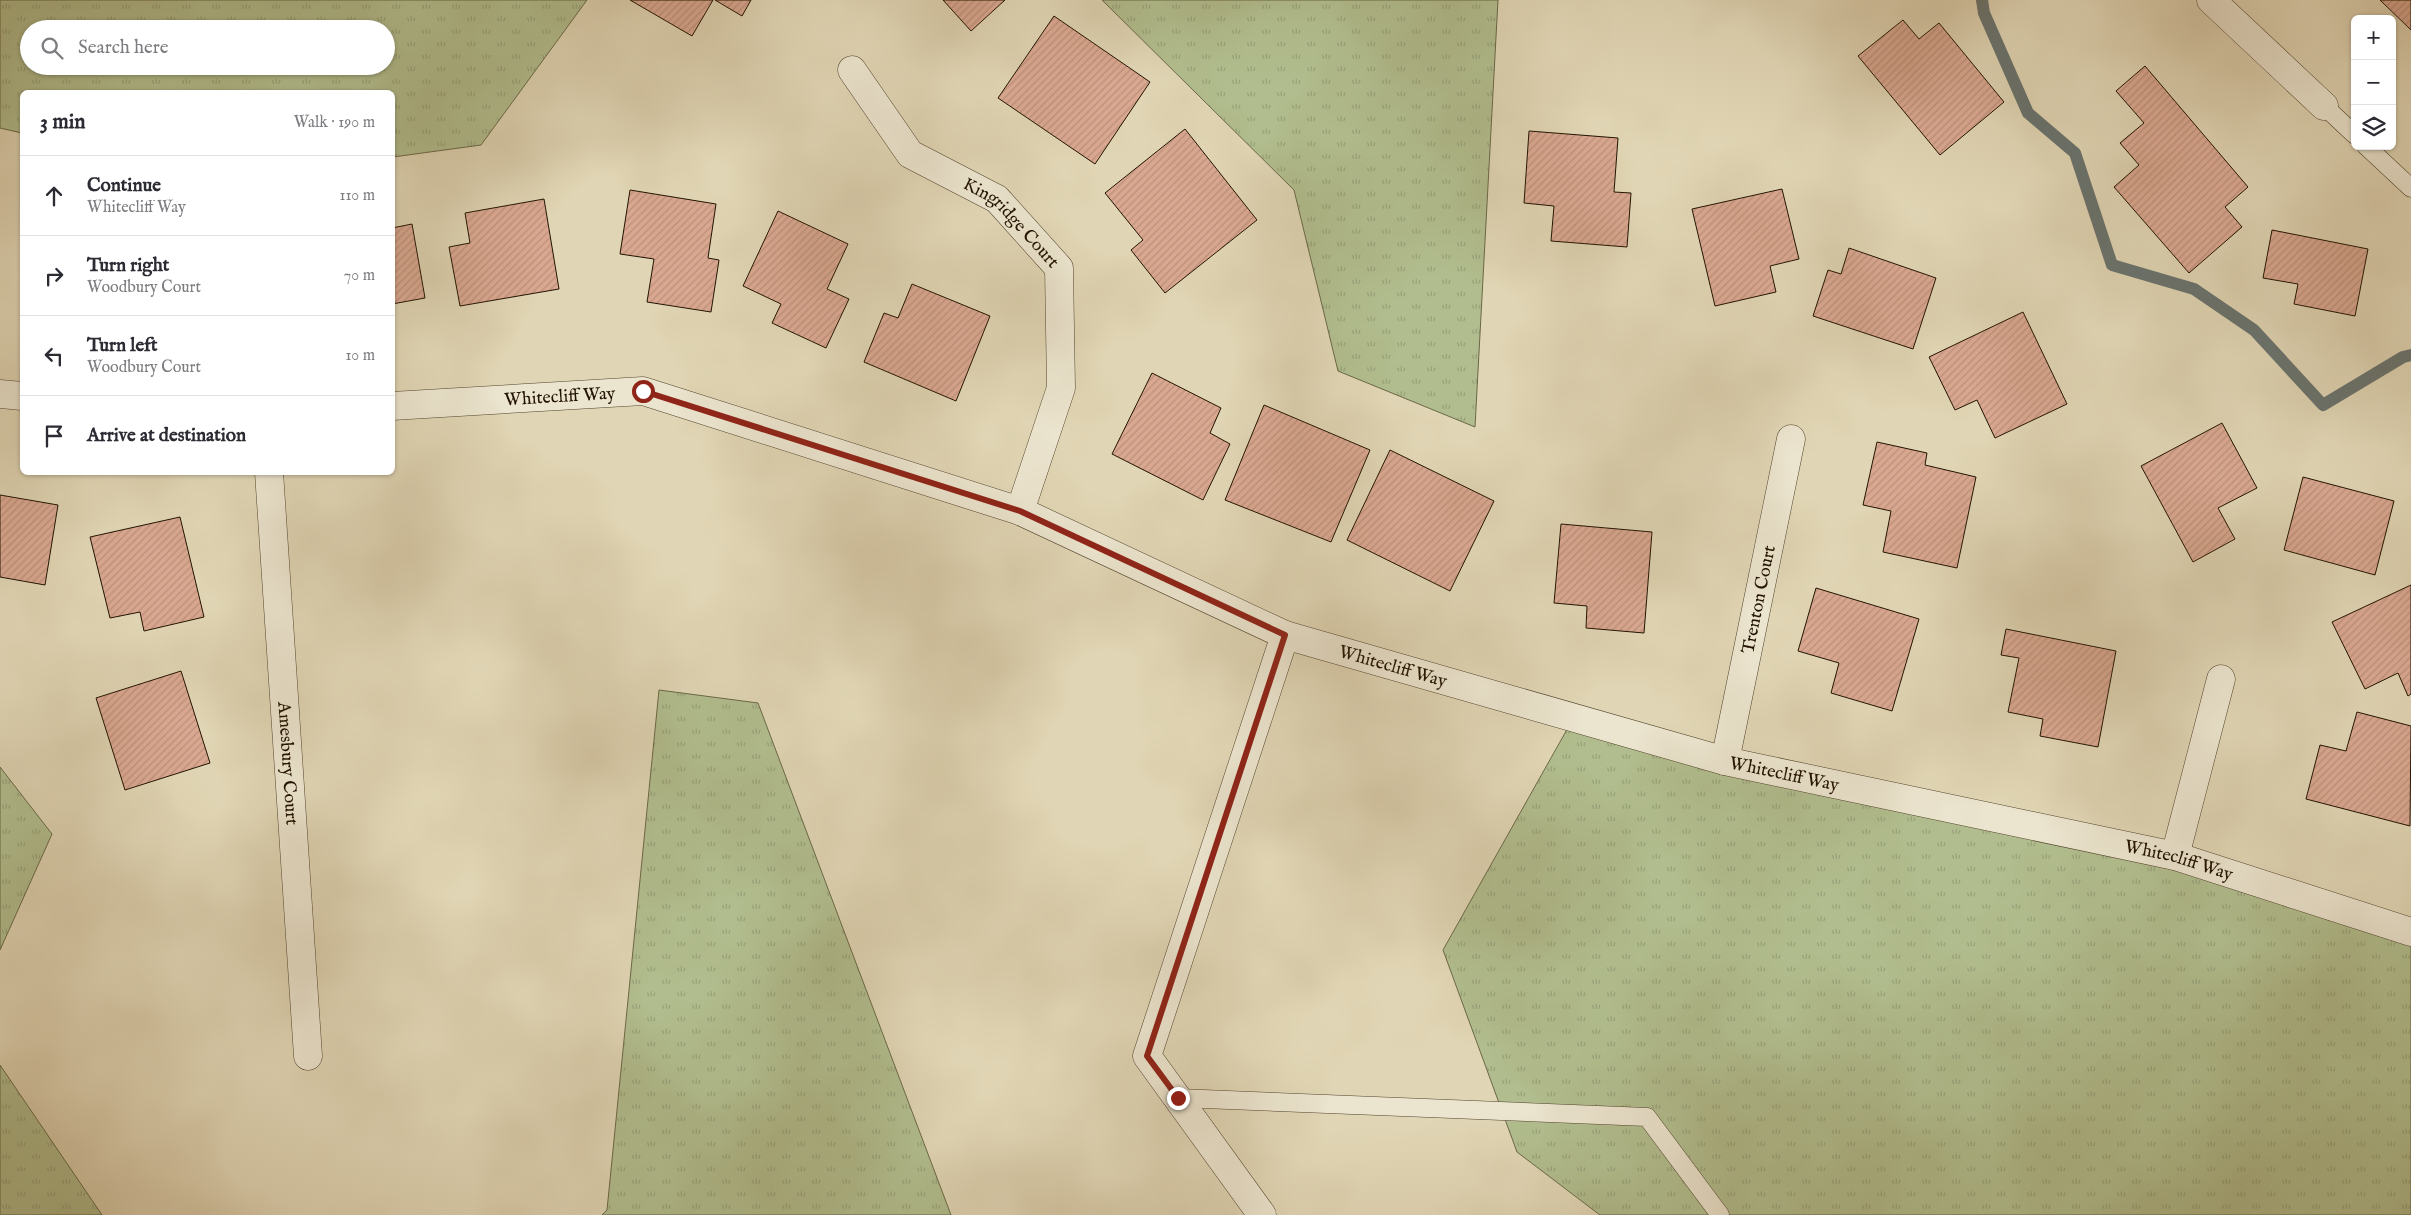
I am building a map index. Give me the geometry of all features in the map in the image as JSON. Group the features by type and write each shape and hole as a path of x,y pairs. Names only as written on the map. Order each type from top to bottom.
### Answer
{"street":[{"path":"2211,0 2324,106"},
{"name":"Kingridge Court","path":"852,70 910,154 997,199 1059,268 1061,388 1020,511"},
{"name":"Whitecliff Way","path":"395,406 643,391 1020,511 1285,635 1725,761 2175,856 2411,932"},
{"path":"0,394 20,396"},
{"name":"Trenton Court","path":"1725,761 1791,439"},
{"name":"Amesbury Court","path":"269,475 308,1056"},
{"path":"1262,1215 1147,1056 1285,635"},
{"path":"2175,856 2222,679"}],"lane":[{"path":"2324,106 2351,131"},
{"path":"2370,150 2411,188"},
{"path":"1178,1098 1648,1117 1720,1215"}],"green space":[{"path":"0,0 587,0 481,145 395,157 395,90 20,90 20,133 0,128"},
{"path":"1102,0 1498,0 1475,427 1338,371 1294,190"},
{"path":"659,690 758,703 951,1215 602,1215 607,1210"},
{"path":"1574,717 2175,856 2411,932 2411,1215 1600,1215 1517,1152 1443,950"},
{"path":"0,767 52,834 0,950"},
{"path":"0,1065 102,1215 0,1215"}],"building":[{"path":"630,0 713,0 692,36"},
{"path":"715,0 751,0 742,16"},
{"path":"943,0 1005,0 971,31"},
{"path":"2380,0 2411,0 2411,30 2396,15"},
{"path":"1054,16 1150,82 1095,164 998,98"},
{"path":"1903,20 1919,39 1939,23 2004,102 1940,155 1858,56"},
{"path":"2145,66 2248,187 2225,207 2242,227 2189,273 2114,187 2139,165 2120,143 2144,123 2116,91"},
{"path":"1185,129 1257,220 1165,293 1131,250 1143,240 1105,193"},
{"path":"1529,131 1618,138 1614,192 1631,193 1627,247 1551,241 1554,206 1524,203"},
{"path":"1782,189 1799,259 1770,266 1776,292 1715,306 1692,209"},
{"path":"630,190 716,204 708,258 719,260 711,312 647,302 654,259 620,254"},
{"path":"544,199 559,289 460,306 449,247 470,243 465,213"},
{"path":"778,211 848,244 827,289 849,299 826,348 772,323 781,304 743,286"},
{"path":"412,224 425,298 395,303 395,227"},
{"path":"2272,230 2368,249 2355,316 2294,304 2298,284 2263,278"},
{"path":"1849,248 1936,278 1913,349 1813,316 1828,270 1841,274"},
{"path":"912,284 990,316 956,401 864,362 884,313 898,318"},
{"path":"2023,312 2067,404 1995,438 1977,400 1955,410 1929,357"},
{"path":"1152,373 1221,408 1210,433 1230,444 1203,500 1112,454"},
{"path":"1264,405 1370,450 1331,542 1225,500"},
{"path":"2222,423 2257,488 2218,508 2235,539 2193,562 2141,466"},
{"path":"1877,442 1927,453 1925,465 1976,477 1957,568 1883,552 1891,511 1863,505"},
{"path":"1390,450 1494,501 1450,591 1347,540"},
{"path":"2303,477 2394,501 2375,575 2284,550"},
{"path":"0,495 58,505 45,585 0,577"},
{"path":"180,517 204,617 144,631 140,612 110,618 90,537"},
{"path":"1561,524 1652,532 1644,633 1586,628 1587,606 1554,603"},
{"path":"2411,585 2411,694 2408,696 2398,673 2365,689 2332,622"},
{"path":"1816,588 1919,619 1892,711 1831,693 1839,663 1798,651"},
{"path":"2006,629 2116,651 2098,747 2040,736 2043,719 2008,712 2019,658 2001,655"},
{"path":"181,671 210,763 125,790 96,698"},
{"path":"2357,712 2411,726 2410,826 2306,799 2320,745 2346,751"}],"waterway":[{"path":"1982,0 1984,13 2028,113 2075,153 2112,265 2194,289 2254,330 2323,405 2403,357 2411,355"}],"route":[{"path":"643,391 1020,511 1285,635 1147,1056 1178,1098"}]}
